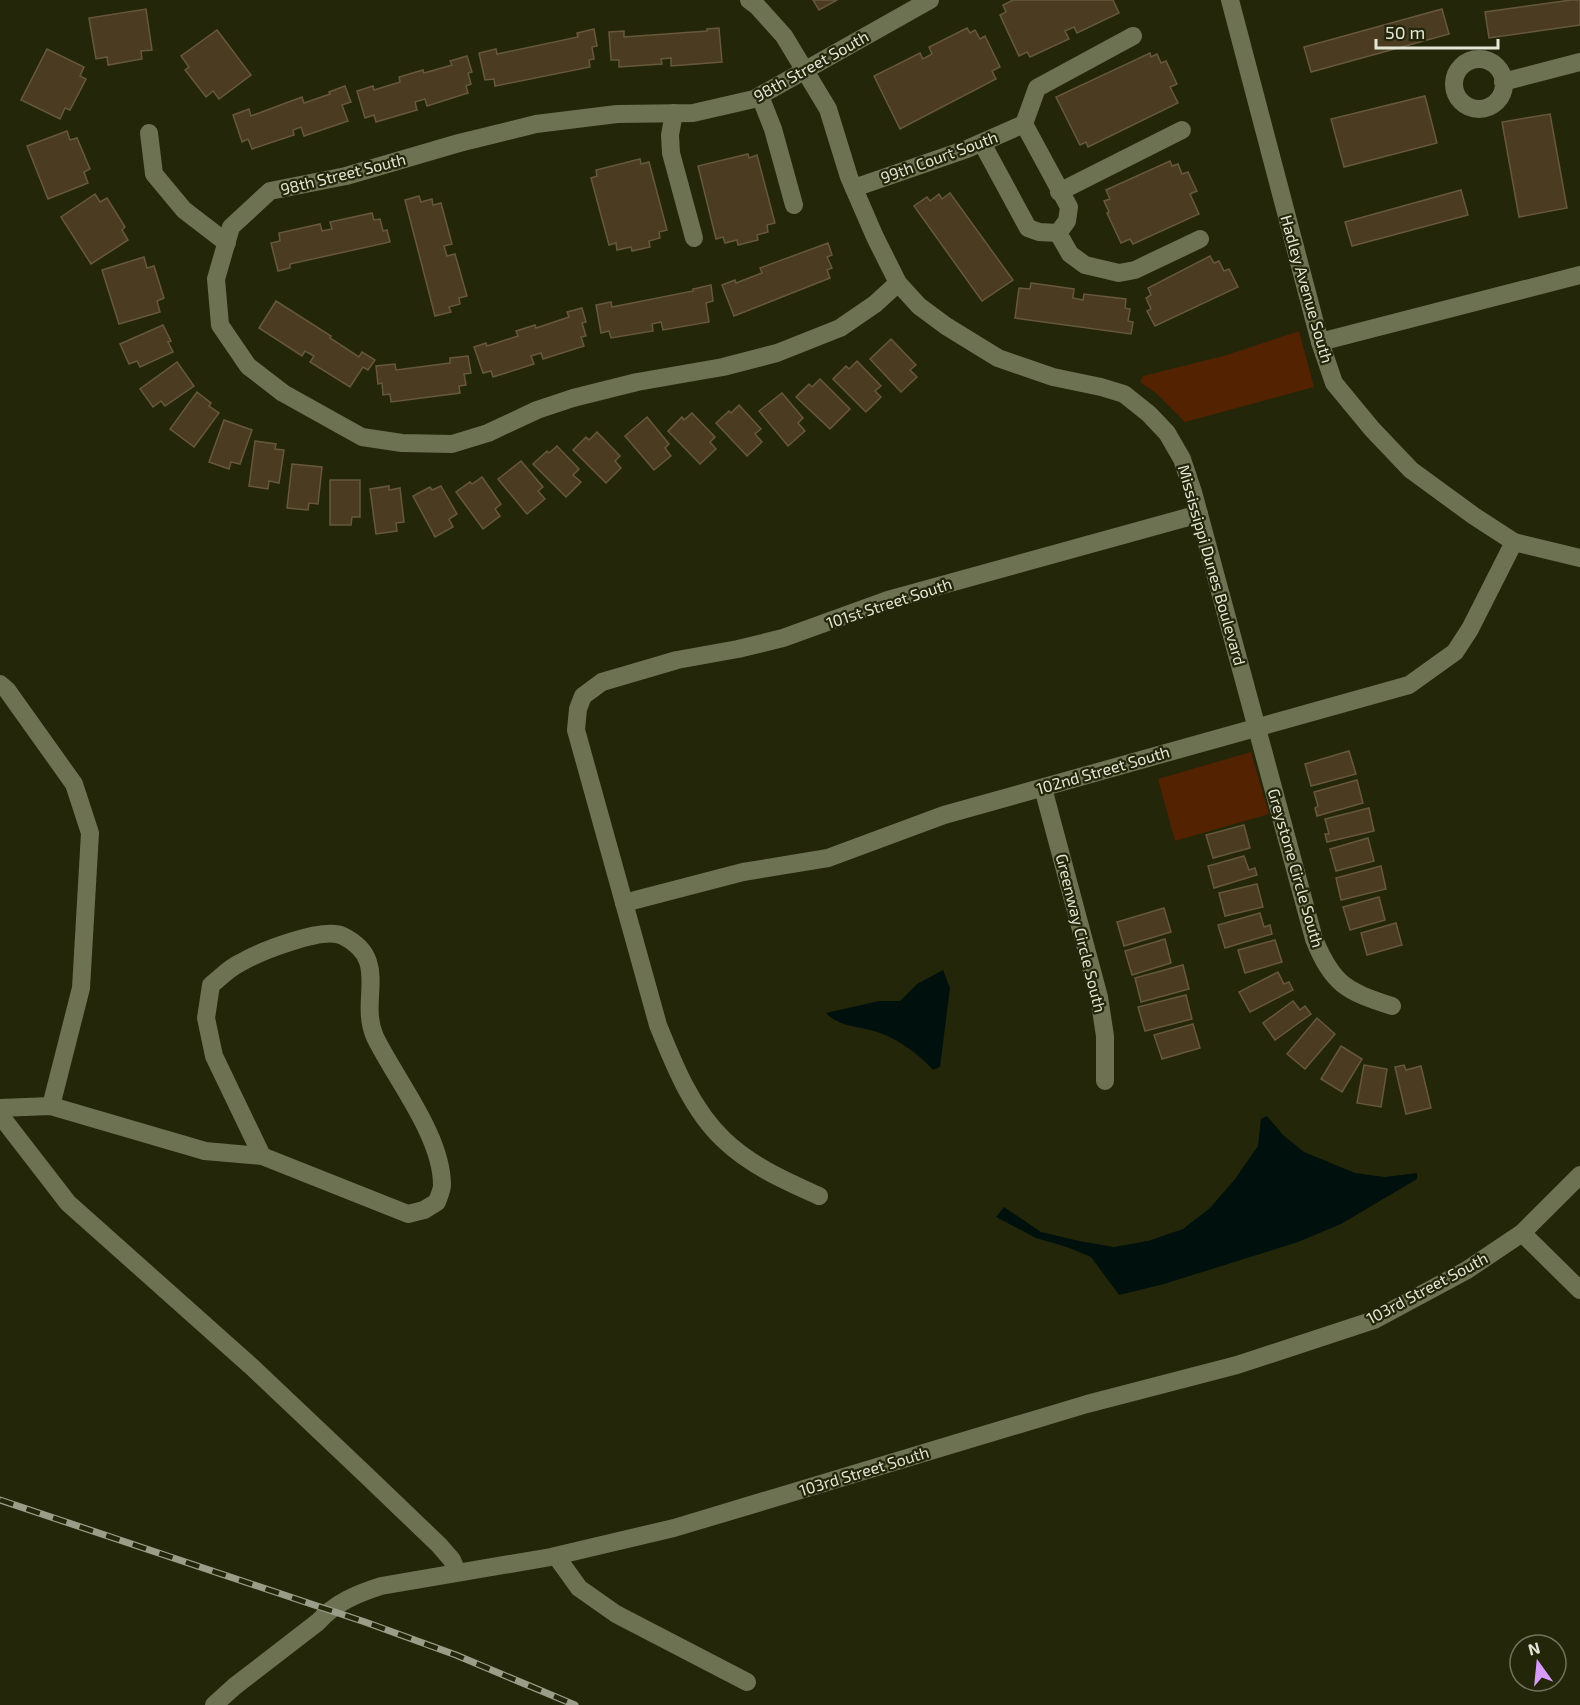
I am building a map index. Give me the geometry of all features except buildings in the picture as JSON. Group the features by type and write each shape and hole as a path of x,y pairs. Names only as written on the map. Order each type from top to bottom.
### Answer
{"street":[{"name":"Mississippi Dunes Boulevard","path":"749,0 784,36 828,109 854,188 875,237 898,284 919,306 946,326 998,358 1053,377 1124,394 1149,414 1167,433 1182,459 1199,514 1257,727"},
{"name":"98th Street South","path":"898,284 876,304 840,328 777,353 723,367 637,382 573,398 537,410 488,433 452,444 402,443 362,437 283,393 248,366 220,325 216,279 231,227 270,191 346,176 459,143 536,124 617,114 693,113 760,96 930,0"},
{"name":"Hadley Avenue South","path":"1230,0 1320,342 1334,383 1372,429 1411,470 1474,516 1514,542 1580,558"},
{"path":"1058,233 1067,221 1069,207 1024,124 1037,88 1132,36"},
{"path":"1503,82 1580,62"},
{"path":"760,96 773,129 794,205"},
{"path":"674,113 670,135 671,153 694,238"},
{"name":"99th Court South","path":"854,188 982,143 1024,124"},
{"path":"1059,192 1182,130"},
{"path":"149,133 153,174 184,210 227,243"},
{"path":"982,143 1028,228 1039,232 1058,233"},
{"path":"1058,233 1070,254 1085,266 1119,273 1135,270 1200,239"},
{"path":"1320,342 1580,275"},
{"name":"101st Street South","path":"624,903 576,730 578,709 583,696 602,682 677,660 783,638 888,600 1199,514"},
{"name":"102nd Street South","path":"624,903 743,872 828,858 944,815 1409,685 1455,652 1470,629 1514,542"},
{"path":"0,683 74,784 90,833 81,988 51,1106"},
{"name":"Greystone Circle South","path":"1257,727 1314,939 1325,964 1340,982 1358,995 1392,1006"},
{"name":"Greenway Circle South","path":"1043,788 1099,997 1105,1036 1105,1081"},
{"path":"624,903 658,1025 674,1066 700,1112 723,1140 763,1169 819,1196"},
{"path":"0,1108 51,1106 205,1151 262,1156 408,1214 424,1210 437,1202 442,1187 439,1160 427,1130 374,1034 370,1014 371,970 365,952 341,934 309,935 238,963 211,985 206,1018 214,1056 262,1156"},
{"path":"0,1115 68,1203 252,1367 366,1475 439,1545 452,1560 457,1572"},
{"name":"103rd Street South","path":"214,1705 234,1686 318,1622 329,1610 355,1594 381,1586 556,1556 674,1528 1087,1404 1237,1365 1374,1320 1467,1270 1522,1233 1580,1175"},
{"path":"1522,1233 1580,1290"},
{"path":"556,1556 579,1588 616,1614 747,1682"}],"shaded area":[{"path":"1299,331 1314,387 1185,422 1156,393 1140,382 1143,376 1227,355"},
{"path":"1251,752 1269,814 1175,841 1158,779"},
{"path":"943,970 950,988 940,1067 933,1070 898,1041 874,1031 842,1024 826,1013 879,1001 900,1001 917,984"},
{"path":"1267,1116 1283,1135 1304,1152 1355,1173 1385,1177 1417,1173 1417,1179 1341,1224 1298,1242 1164,1284 1119,1295 1091,1257 1036,1238 996,1217 1004,1207 1041,1232 1114,1247 1148,1241 1183,1229 1210,1208 1235,1179 1258,1146 1261,1119"}],"railway":[{"path":"0,1500 365,1622 456,1655 575,1705"}]}
